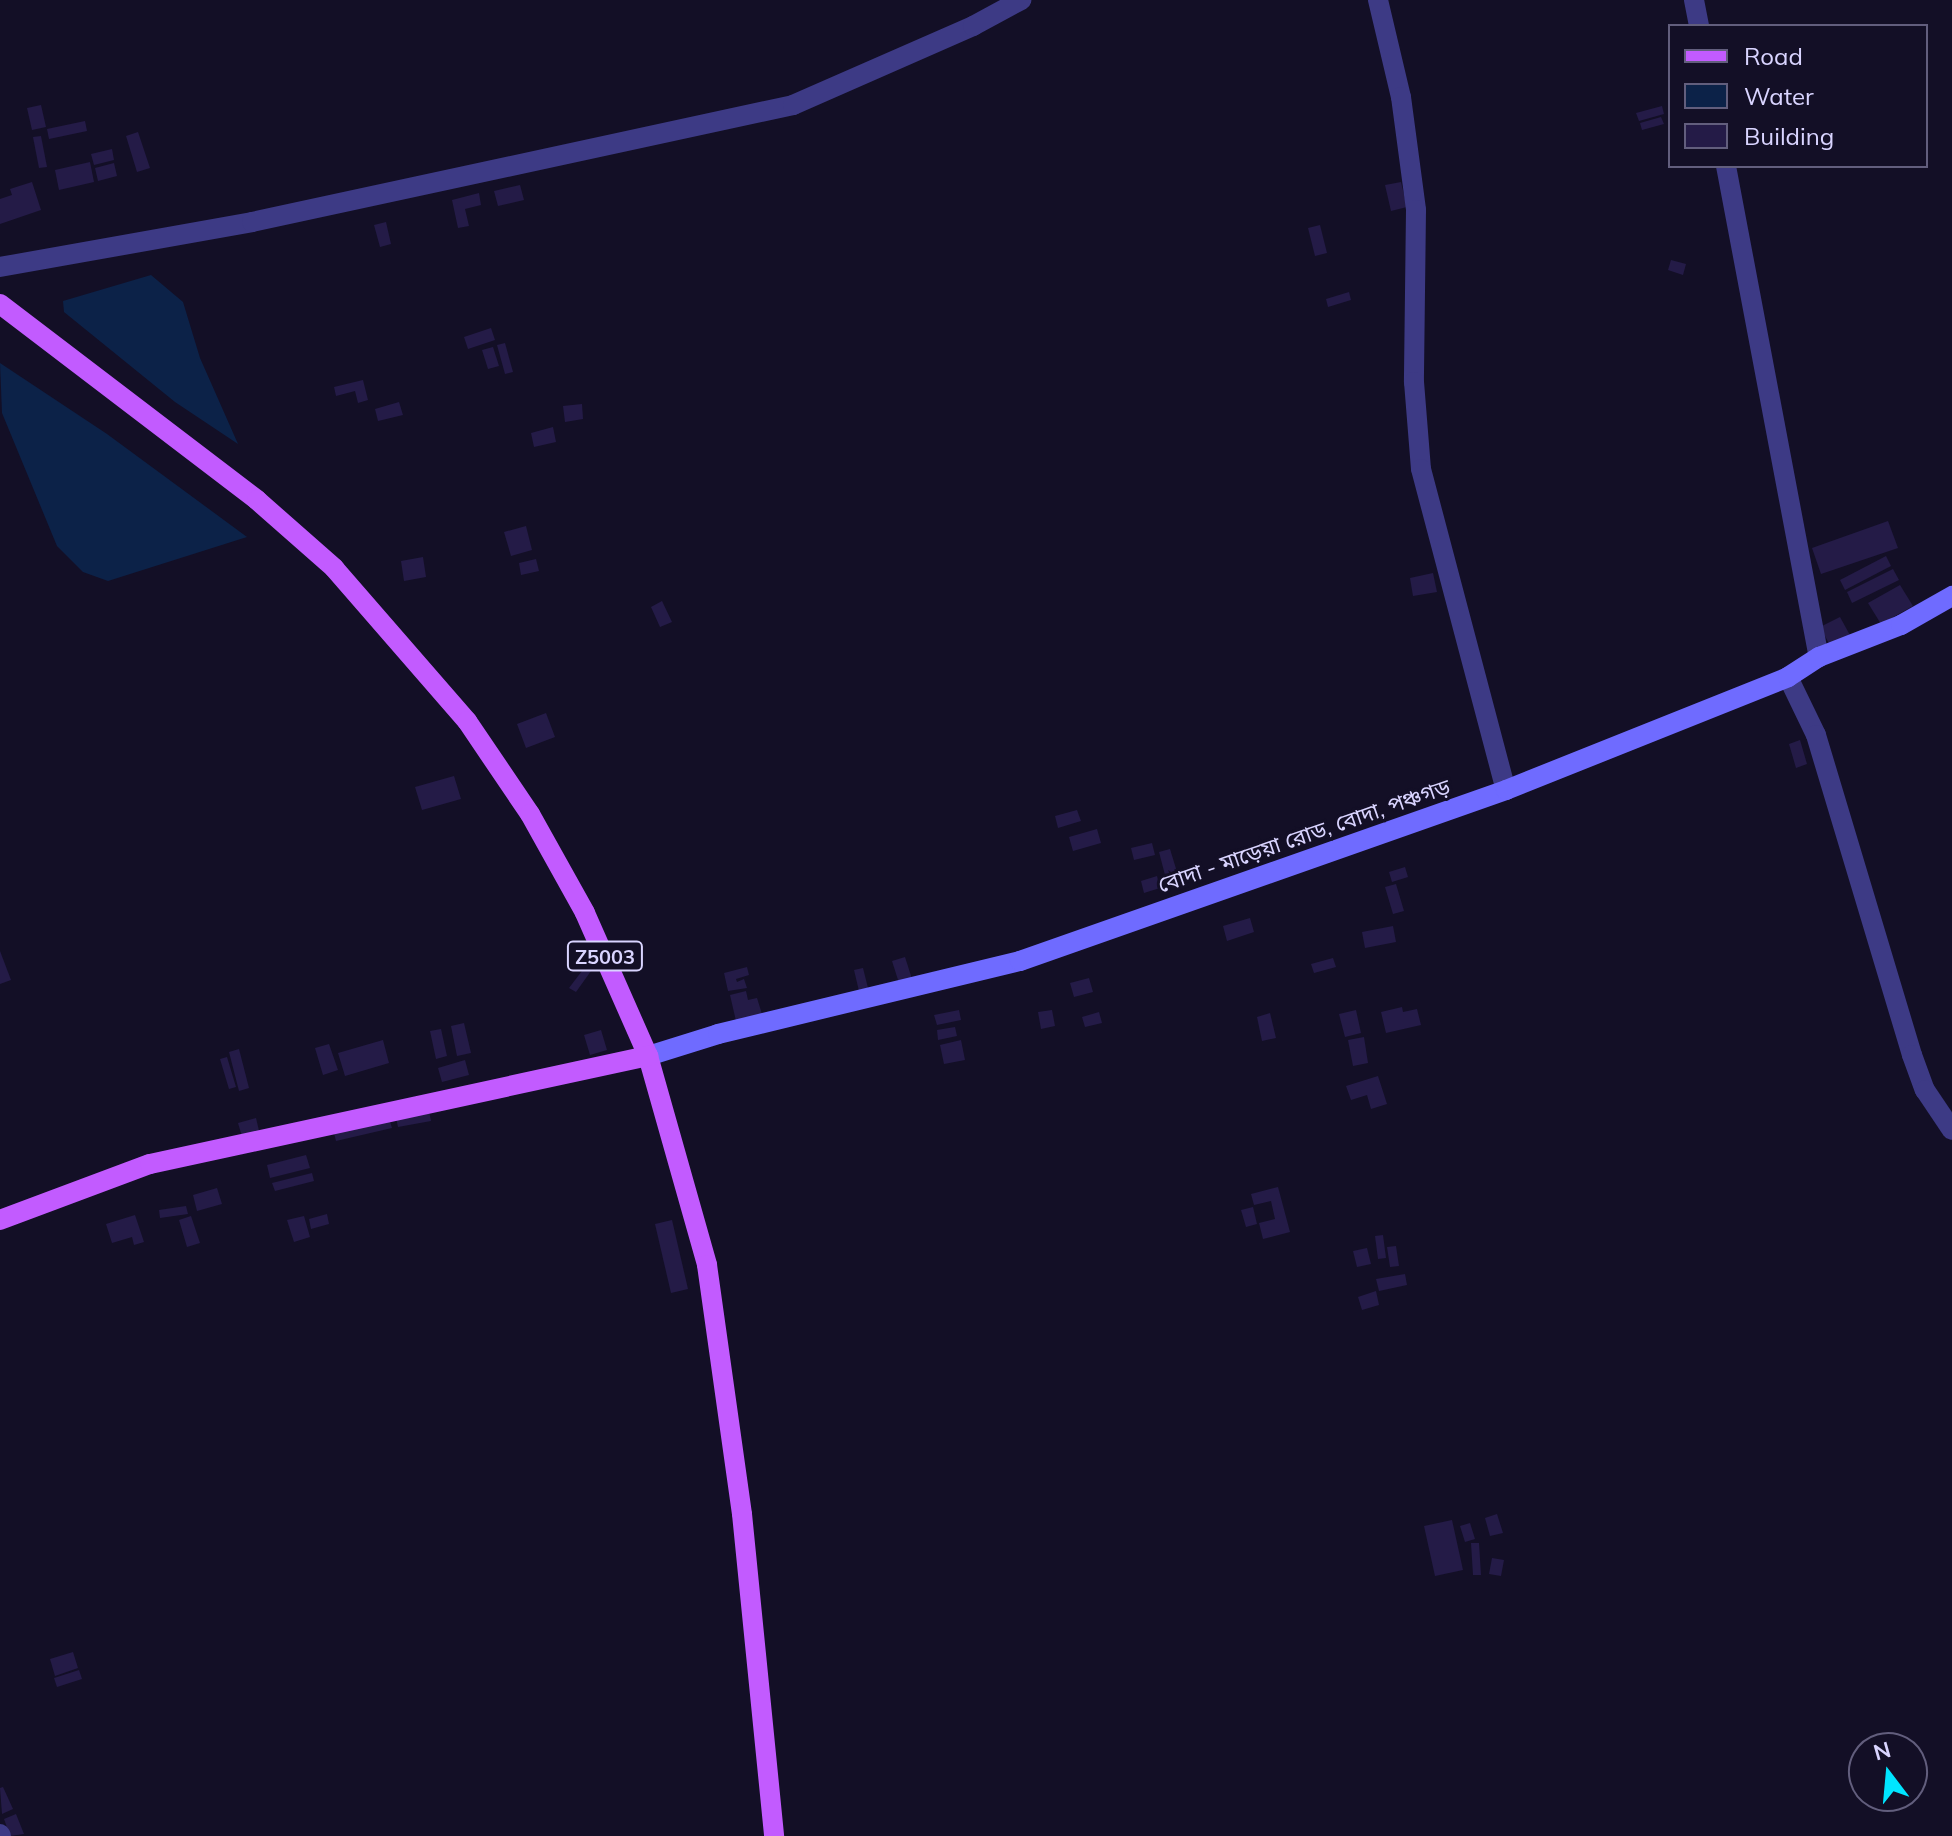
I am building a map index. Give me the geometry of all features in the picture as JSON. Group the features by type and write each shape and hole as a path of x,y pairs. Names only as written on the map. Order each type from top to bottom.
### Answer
{"main road":[{"name":"Z5003","path":"0,304 257,500 323,558 467,721 530,814 585,913 648,1056 707,1265 742,1514 774,1836"},
{"name":"বোদা - মাড়েয়া রোড, বোদা, পঞ্চগড়","path":"648,1056 718,1034 1020,961 1506,790 1788,677 1819,657 1901,625 1952,596"},
{"path":"0,1220 150,1164 648,1056"}],"street":[{"path":"0,267 252,222 793,105 973,26 1021,0"},
{"path":"1378,0 1401,97 1416,210 1414,382 1421,469 1506,790"},
{"path":"1694,0 1699,24"},
{"path":"1726,168 1819,657"},
{"path":"1788,677 1816,735 1912,1055 1925,1090 1952,1130"}],"water":[{"path":"151,275 183,302 200,358 238,444 175,402 64,312 63,301"},
{"path":"0,363 107,434 247,537 108,581 83,572 57,546 2,413"}],"building":[{"path":"41,105 46,127 32,130 27,108"},
{"path":"1662,106 1664,114 1639,121 1636,113"},
{"path":"1661,117 1664,124 1642,130 1640,123"},
{"path":"85,121 87,131 49,139 47,129"},
{"path":"138,132 150,168 137,172 126,136"},
{"path":"41,136 47,167 39,168 33,137"},
{"path":"112,149 114,160 94,165 91,154"},
{"path":"90,162 94,182 59,190 55,170"},
{"path":"114,163 117,176 98,181 95,168"},
{"path":"32,182 41,210 0,224 0,199 12,195 10,189"},
{"path":"1401,182 1407,207 1391,211 1385,185"},
{"path":"520,185 524,200 498,206 494,191"},
{"path":"479,193 481,205 465,209 469,226 458,228 452,200"},
{"path":"386,222 391,244 380,247 374,225"},
{"path":"1320,225 1327,253 1315,256 1308,228"},
{"path":"1671,260 1686,264 1683,275 1668,270"},
{"path":"1349,292 1351,300 1328,307 1326,299"},
{"path":"491,328 495,340 468,349 464,337"},
{"path":"505,343 513,372 505,374 497,345"},
{"path":"493,347 499,366 488,369 482,350"},
{"path":"363,380 368,400 358,403 355,391 336,396 334,387"},
{"path":"399,402 403,415 378,421 375,409"},
{"path":"582,404 583,419 565,422 563,406"},
{"path":"553,427 556,442 534,447 531,433"},
{"path":"1888,521 1898,548 1821,574 1812,548"},
{"path":"526,526 532,550 511,556 504,532"},
{"path":"1886,556 1891,566 1845,590 1840,580"},
{"path":"423,557 426,577 404,581 401,561"},
{"path":"536,559 539,571 521,575 519,563"},
{"path":"1893,569 1899,580 1852,603 1847,592"},
{"path":"1433,573 1437,592 1413,596 1410,578"},
{"path":"1900,585 1913,606 1881,624 1868,603"},
{"path":"662,601 672,622 660,627 651,607"},
{"path":"1840,617 1851,637 1831,647 1820,627"},
{"path":"546,713 555,737 526,748 517,724"},
{"path":"1800,740 1807,764 1796,768 1789,744"},
{"path":"454,776 461,799 422,810 415,787"},
{"path":"1077,810 1081,821 1058,828 1055,816"},
{"path":"1097,829 1101,843 1073,851 1069,837"},
{"path":"1152,843 1155,855 1134,860 1131,848"},
{"path":"1170,849 1177,872 1165,875 1159,852"},
{"path":"1405,867 1408,877 1392,882 1389,872"},
{"path":"1157,876 1160,888 1144,893 1141,881"},
{"path":"1396,884 1404,911 1393,914 1385,887"},
{"path":"1250,918 1254,932 1227,941 1223,926"},
{"path":"1393,926 1396,942 1365,948 1362,932"},
{"path":"0,951 11,980 0,984"},
{"path":"905,957 912,979 899,983 892,961"},
{"path":"1333,958 1336,967 1314,973 1311,964"},
{"path":"585,967 591,971 576,992 569,988"},
{"path":"747,967 749,975 736,979 737,982 744,979 747,988 728,991 724,973"},
{"path":"863,968 868,988 859,991 854,970"},
{"path":"1089,978 1093,992 1074,997 1070,983"},
{"path":"746,991 748,1000 757,998 762,1014 736,1021 730,995"},
{"path":"1402,1007 1403,1012 1417,1009 1421,1025 1386,1033 1381,1012"},
{"path":"959,1010 961,1020 937,1025 934,1015"},
{"path":"1052,1010 1055,1026 1041,1029 1038,1012"},
{"path":"1356,1010 1361,1033 1345,1037 1339,1014"},
{"path":"1099,1012 1102,1023 1085,1027 1082,1017"},
{"path":"1270,1013 1276,1038 1262,1041 1257,1017"},
{"path":"464,1023 471,1053 457,1056 451,1026"},
{"path":"955,1027 957,1036 938,1040 937,1030"},
{"path":"441,1029 447,1056 436,1059 430,1031"},
{"path":"601,1030 607,1050 590,1055 584,1035"},
{"path":"1364,1037 1368,1063 1353,1066 1348,1040"},
{"path":"383,1040 389,1063 345,1076 338,1053"},
{"path":"961,1040 965,1060 944,1064 940,1045"},
{"path":"329,1044 338,1070 323,1075 315,1048"},
{"path":"239,1049 249,1088 239,1091 229,1052"},
{"path":"227,1057 236,1087 229,1089 220,1059"},
{"path":"465,1060 469,1075 442,1082 438,1068"},
{"path":"1378,1076 1387,1104 1371,1109 1367,1095 1351,1100 1346,1086"},
{"path":"428,1106 431,1121 398,1127 395,1113"},
{"path":"388,1115 392,1128 336,1141 333,1129"},
{"path":"256,1118 260,1135 243,1140 238,1123"},
{"path":"306,1155 310,1168 270,1178 267,1165"},
{"path":"312,1173 314,1181 275,1191 272,1183"},
{"path":"1278,1187 1290,1232 1263,1239 1259,1223 1275,1219 1271,1201 1254,1205 1251,1194"},
{"path":"217,1188 222,1204 197,1211 193,1195"},
{"path":"186,1206 188,1214 160,1218 159,1210"},
{"path":"1253,1207 1257,1224 1246,1227 1241,1210"},
{"path":"327,1214 329,1224 311,1229 309,1219"},
{"path":"135,1215 144,1242 134,1245 132,1237 112,1243 106,1224"},
{"path":"191,1216 200,1243 187,1247 179,1220"},
{"path":"304,1216 310,1237 294,1242 287,1220"},
{"path":"672,1220 688,1289 671,1293 655,1224"},
{"path":"1383,1235 1386,1258 1378,1259 1375,1236"},
{"path":"1396,1246 1399,1266 1390,1267 1387,1247"},
{"path":"1367,1248 1371,1264 1357,1267 1353,1251"},
{"path":"1405,1274 1407,1285 1379,1291 1376,1279"},
{"path":"1376,1291 1379,1305 1362,1310 1358,1297"},
{"path":"1497,1514 1503,1533 1490,1536 1485,1518"},
{"path":"1452,1520 1463,1570 1435,1576 1424,1526"},
{"path":"1470,1523 1475,1539 1465,1542 1460,1526"},
{"path":"1471,1543 1479,1543 1481,1575 1473,1575"},
{"path":"1492,1558 1504,1560 1501,1576 1489,1574"},
{"path":"73,1652 78,1668 55,1676 50,1659"},
{"path":"79,1670 82,1679 57,1687 54,1678"},
{"path":"3,1787 13,1809 2,1814 0,1788"},
{"path":"16,1814 24,1834 10,1836 4,1819"}]}
